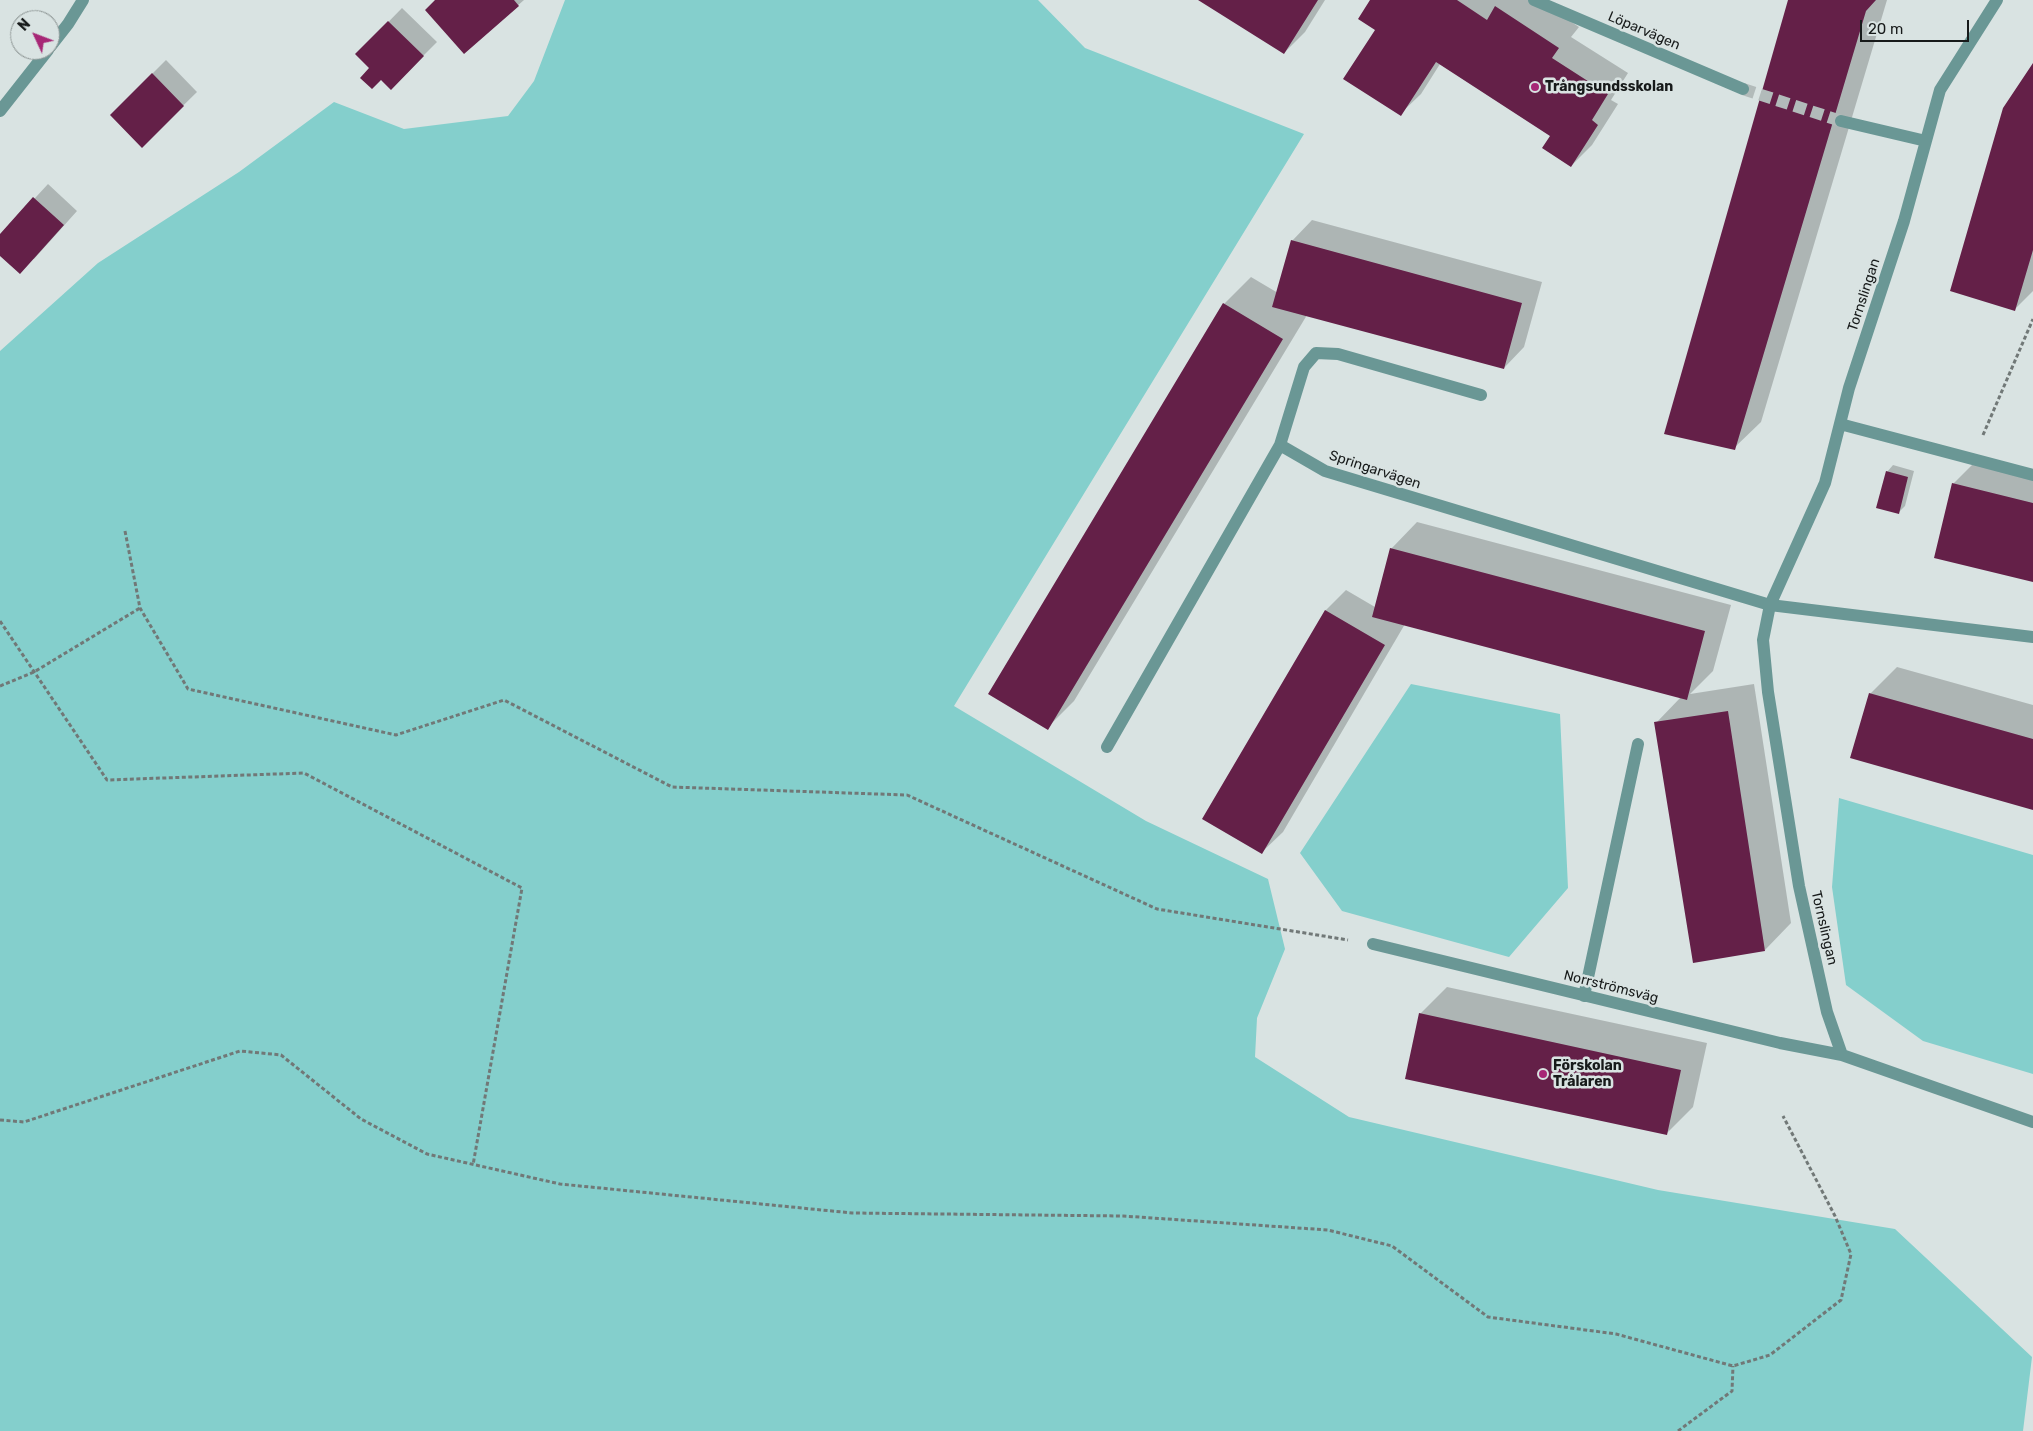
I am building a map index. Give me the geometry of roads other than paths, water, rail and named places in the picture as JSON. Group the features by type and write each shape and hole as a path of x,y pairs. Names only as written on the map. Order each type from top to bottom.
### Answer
{"street":[{"path":"60,35 83,0"},
{"name":"Löparvägen","path":"1534,0 1743,89"},
{"name":"Tornslingan","path":"1842,1056 1828,1012 1799,886 1768,692 1763,640 1770,605 1825,483 1849,388 1904,221 1940,90 1997,0"},
{"path":"0,111 40,60"},
{"path":"1841,121 1926,142"},
{"path":"1107,748 1280,445 1304,367 1316,353 1338,354 1481,395"},
{"path":"1840,424 2033,475"},
{"name":"Springarvägen","path":"1280,445 1325,471 1770,605"},
{"path":"1770,605 2033,637"},
{"path":"1584,996 1638,744"},
{"name":"Norrströmsväg","path":"1374,944 1780,1043 1842,1056"},
{"path":"1842,1056 2033,1122"}],"tunnel":[{"path":"1743,89 1841,121"}],"place":[{"name":"Trångsundsskolan","path":"1535,87"},
{"name":"Förskolan Trålaren","path":"1543,1074"}]}
